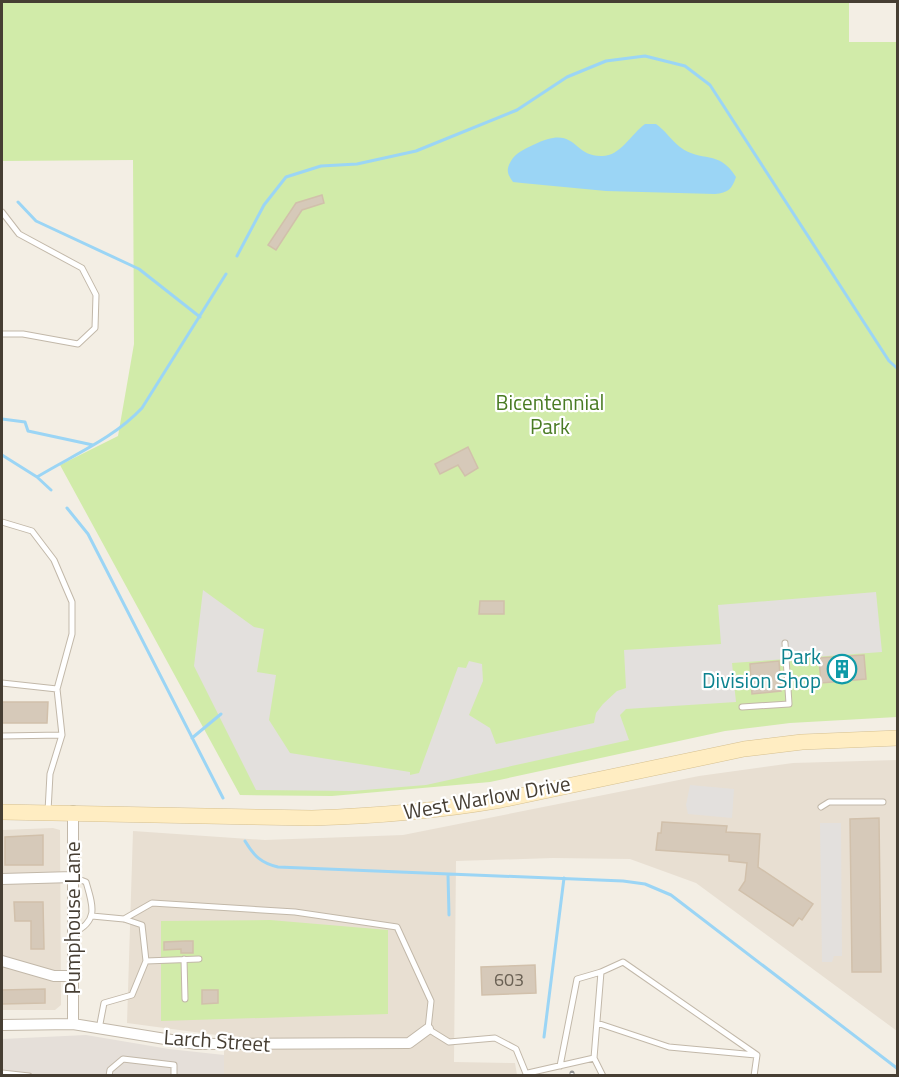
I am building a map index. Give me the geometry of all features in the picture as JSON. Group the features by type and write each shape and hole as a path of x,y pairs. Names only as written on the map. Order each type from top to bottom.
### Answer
{"street":[{"name":"West Warlow Drive","path":"2,812 73,811 312,818 410,813 501,800 744,748 802,742 897,738"},
{"name":"Pumphouse Lane","path":"73,811 73,1024"},
{"path":"2,879 73,877"},
{"path":"2,962 54,976 73,976"},
{"name":"Larch Street","path":"2,1025 73,1024 196,1044 236,1046 409,1043 428,1029"}],"lane":[{"path":"2,212 19,234 82,268 96,295 95,328 78,344 23,334 2,334"},
{"path":"2,522 32,531 54,560 72,602 72,634 57,688 62,735 50,774 48,811"},
{"path":"742,707 789,704 785,643"},
{"path":"2,683 57,688"},
{"path":"2,736 62,735"},
{"path":"821,807 829,802 883,802"},
{"path":"73,877 86,882 92,900 92,916 85,927 73,933"},
{"path":"124,919 152,903 295,912 397,927 431,1001 428,1029 449,1042 495,1038 516,1049 527,1074 594,1058"},
{"path":"92,916 124,919 142,925 146,962 132,995 104,1003 99,1029"},
{"path":"184,959 185,999"},
{"path":"146,962 199,959"},
{"path":"560,1066 577,979 623,962 758,1055"},
{"path":"601,972 594,1058 603,1076"},
{"path":"597,1023 669,1047 758,1055"},
{"path":"754,1076 758,1055"},
{"path":"110,1076 110,1070 123,1059 174,1065 174,1076"},
{"path":"2,1074 29,1076"}],"shaded area":[{"path":"203,590 254,627 264,629 257,672 276,675 269,720 290,753 410,772 410,775 419,773 458,667 466,668 469,661 482,664 483,681 469,715 490,728 496,744 594,723 596,713 603,704 617,691 626,688 624,650 721,644 718,605 876,592 882,652 732,663 736,702 626,709 620,715 629,740 426,785 352,791 256,790 194,666"},
{"path":"897,760 897,1031 696,883 630,859 553,858 456,861 454,1062 515,1063 517,1075 224,1075 224,1036 127,1023 133,831 265,840 403,835 699,776 793,763"},
{"path":"690,785 734,789 732,818 688,814 686,805"},
{"path":"820,823 841,823 842,956 834,956 832,962 822,962"},
{"path":"53,828 60,830 61,1005 55,1010 2,1010 2,830"},
{"path":"86,1035 169,1049 224,1055 224,1075 2,1075 2,1039"}],"green space":[{"name":"Bicentennial Park","path":"2,2 849,2 849,42 897,42 897,717 790,723 725,731 490,782 332,796 240,795 60,465 118,436 134,344 133,160 2,161"},
{"path":"270,920 388,930 388,1014 161,1021 161,921"}],"water":[{"path":"645,124 656,124 688,152 716,159 730,168 736,177 731,187 723,193 715,194 606,191 513,182 508,174 508,167 515,156 547,139 558,137 566,139 591,155 608,155 620,149"}],"building":[{"path":"322,195 324,203 302,210 276,250 268,245 296,203"},
{"path":"468,447 478,468 465,476 458,465 440,474 435,464"},
{"path":"480,601 504,601 504,614 479,614"},
{"name":"Park Division Shop","path":"864,655 866,679 821,683 819,658"},
{"path":"779,661 781,691 752,694 750,664"},
{"path":"2,702 48,702 47,723 2,723"},
{"path":"879,818 881,972 852,972 850,819"},
{"path":"662,822 727,826 726,832 760,834 758,867 813,904 802,920 799,918 793,926 739,890 745,881 747,863 729,861 729,855 656,850"},
{"path":"43,835 43,865 5,865 5,837"},
{"path":"14,902 43,902 44,949 31,949 31,921 15,921"},
{"path":"193,941 193,953 181,953 181,949 164,950 164,942"},
{"path":"535,965 536,993 482,995 481,967"},
{"path":"45,989 45,1003 2,1004 2,990"},
{"path":"202,990 218,990 218,1003 202,1004"}],"waterway":[{"path":"237,256 264,205 286,177 321,166 357,164 416,151 517,110 567,77 606,61 645,56 685,66 710,85 889,361 898,369"},
{"path":"18,202 36,221 139,269 200,317"},
{"path":"37,477 106,438 142,408 226,274"},
{"path":"2,419 25,422 28,431 93,445"},
{"path":"2,455 37,477 51,490"},
{"path":"67,508 88,534 223,798"},
{"path":"192,738 221,714"},
{"path":"245,841 258,858 278,867 623,881 645,884 671,895 898,1069"},
{"path":"448,875 449,915"},
{"path":"544,1037 564,878"}],"place":[{"name":"Park Division Shop","path":"842,669"}]}
